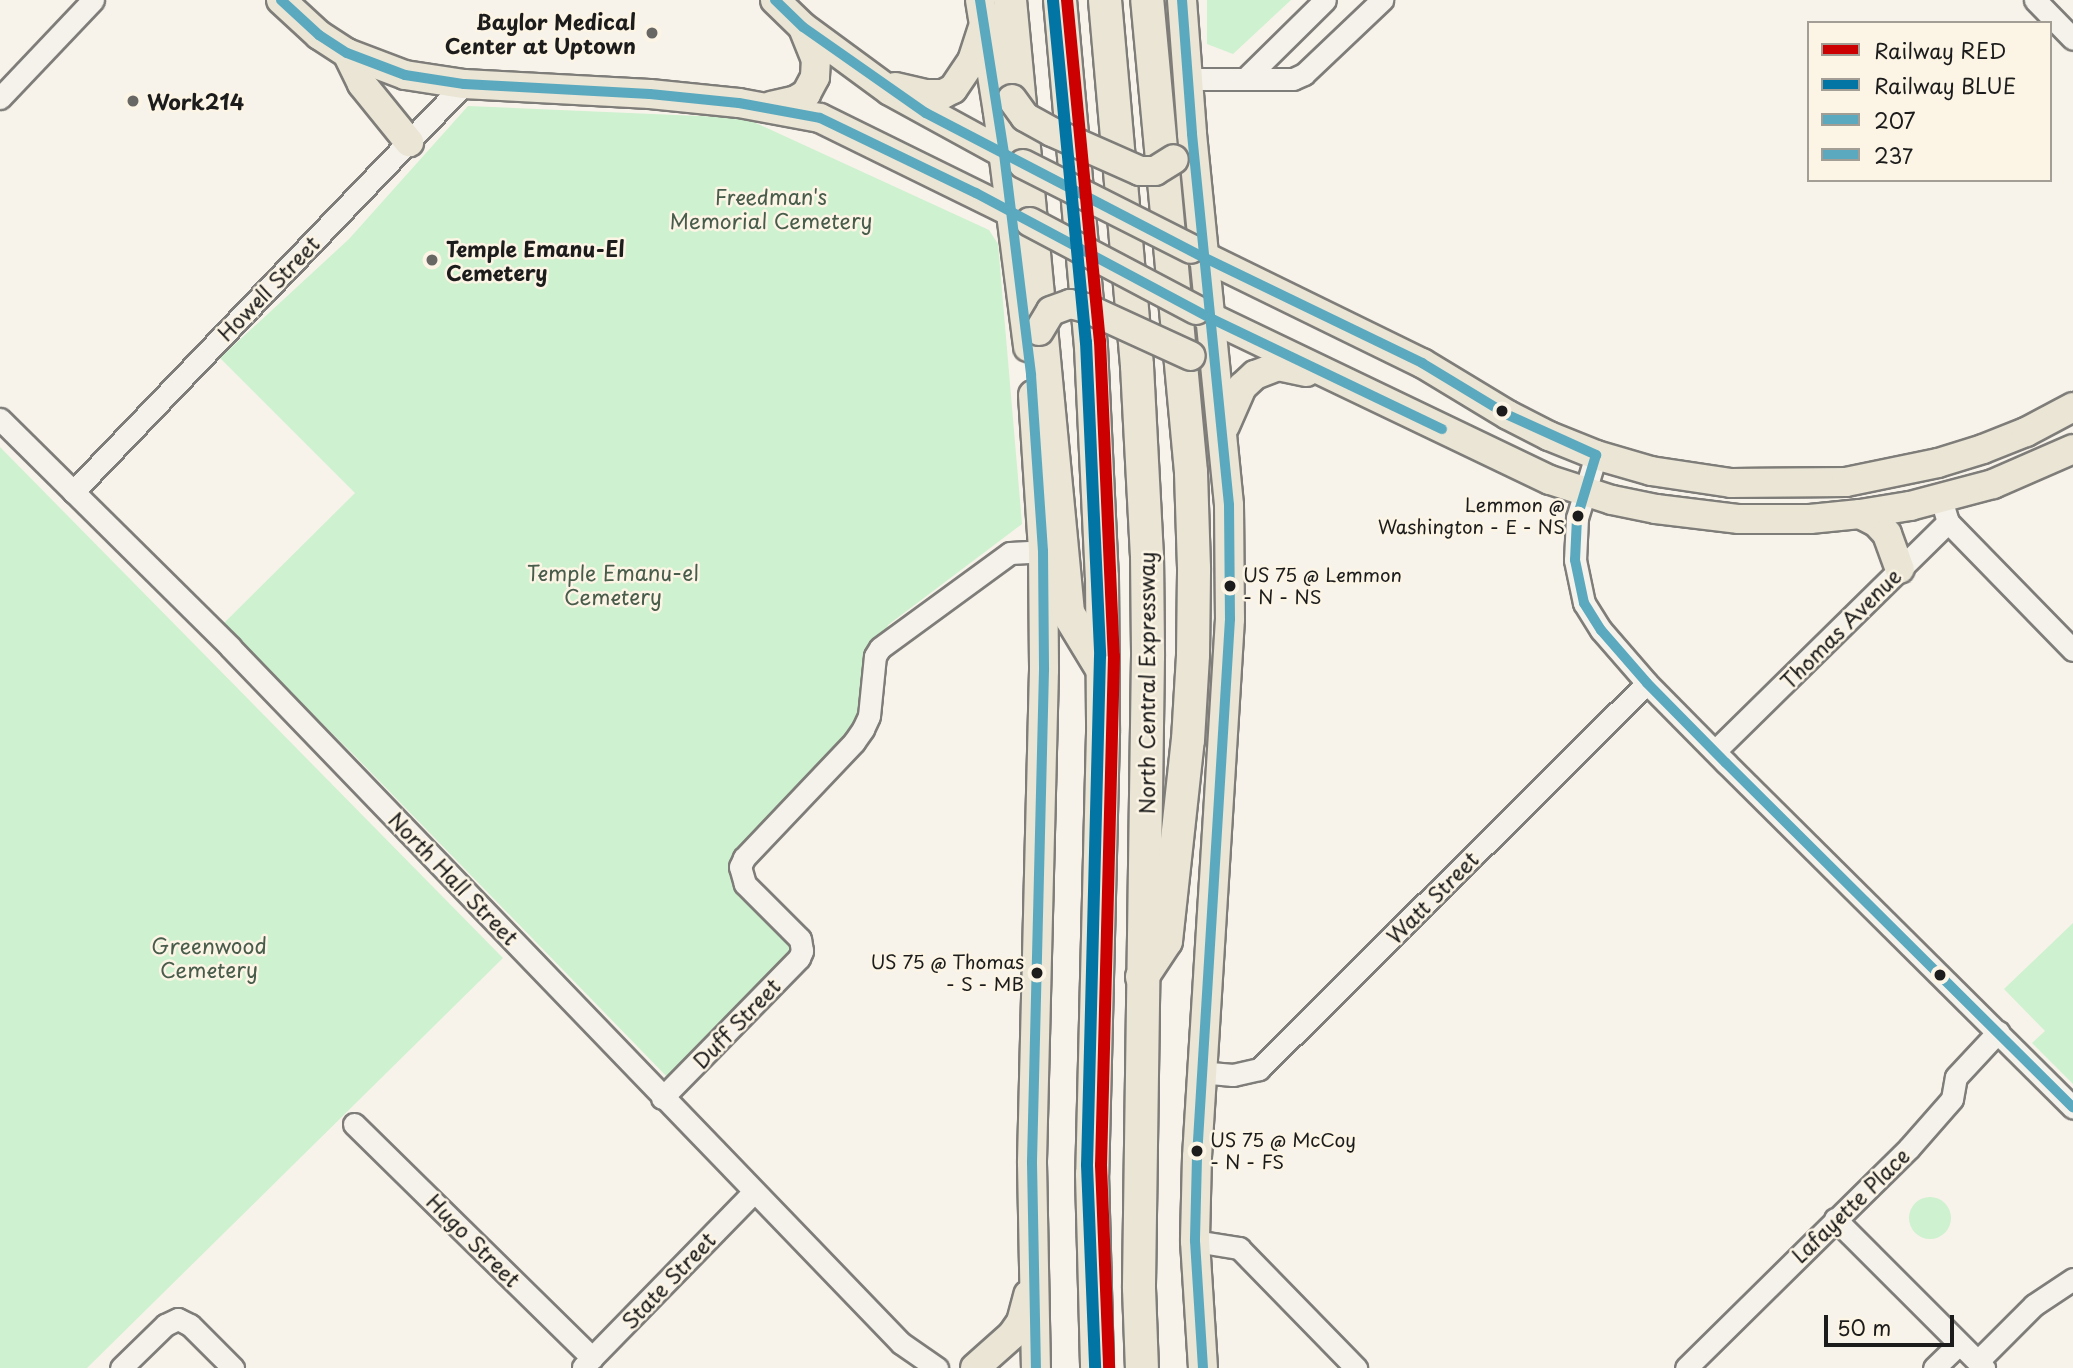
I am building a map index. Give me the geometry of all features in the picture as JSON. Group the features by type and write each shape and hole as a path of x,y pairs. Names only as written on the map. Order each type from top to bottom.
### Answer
{"highway":[{"path":"1010,0 1068,613 1103,670"},
{"name":"North Central Expressway","path":"1060,0 1094,397 1103,670 1092,1111 1097,1368"},
{"name":"North Central Expressway","path":"1105,0 1137,366 1147,555 1148,656 1139,1288 1142,1368"},
{"path":"1142,978 1166,941 1188,740 1194,618 1191,472 1147,0"}],"main road":[{"path":"281,0 319,35 347,53 405,75 464,84 650,94 764,107 820,118 1020,217 1204,315 1550,480 1584,492 1700,516 1738,519 1810,519 1944,510 1993,484 2073,449"},
{"path":"775,0 803,27 857,68 926,113 1198,253 1422,363 1508,415 1595,455 1651,471 1695,479 1780,484 1846,482 1938,463 2026,432 2073,407"},
{"path":"1182,0 1198,253 1204,315 1224,429 1229,505 1230,619 1199,1072 1195,1241 1203,1368"},
{"path":"857,68 898,88 925,94 943,93 953,89 966,74 982,14"},
{"path":"982,14 1012,99 1025,117 1052,132 1140,171 1155,171 1174,159 1192,134"},
{"path":"982,14 1013,159 1020,217 1043,551 1044,670 1032,1163 1036,1368"},
{"path":"764,107 796,100 811,86 816,60 803,27"},
{"path":"347,53 362,84 409,142"},
{"path":"1031,375 1039,331 1051,312 1070,304 1086,308 1191,356 1219,391"},
{"path":"1224,429 1242,387 1266,369 1278,366 1333,377"},
{"path":"1944,510 1941,494 1950,484 1964,473 2011,454 2026,432"},
{"path":"1810,519 1820,509 1835,501 1895,492 1914,484 1938,463"},
{"path":"1860,514 1876,522 1887,534 1900,569"},
{"path":"975,1368 1012,1335 1021,1322 1034,1276"}],"street":[{"path":"0,98 93,0"},
{"path":"1245,79 1325,0"},
{"path":"1188,79 1293,79 1304,74 1382,0"},
{"path":"2035,0 2073,39"},
{"name":"Howell Street","path":"73,492 464,84"},
{"name":"North Hall Street","path":"0,419 230,647 901,1343 937,1368"},
{"path":"1595,455 1584,492 1575,547 1578,585 1591,616 1617,652 2073,1107"},
{"path":"1944,510 2073,650"},
{"name":"Thomas Avenue","path":"1715,751 1900,569 1944,510"},
{"name":"Duff Street","path":"662,1098 799,958 802,944 745,884 740,867 744,858 854,742 863,729 869,716 875,656 880,648 1010,553 1043,551"},
{"name":"Watt Street","path":"1199,1072 1233,1075 1259,1069 1647,683"},
{"name":"Lafayette Place","path":"1686,1368 1909,1148 1952,1099 1956,1077 1998,1032"},
{"name":"Hugo Street","path":"354,1124 587,1363"},
{"name":"State Street","path":"587,1363 754,1192"},
{"path":"1835,1219 1958,1345 1981,1365 2034,1305 2073,1279"},
{"path":"1195,1241 1239,1248 1356,1368"},
{"path":"121,1368 165,1325 178,1319 190,1325 233,1368"},
{"name":"North Hall Street","path":"901,1343 914,1368"},
{"path":"1934,1368 1958,1345"}],"green space":[{"path":"1207,0 1291,0 1233,54 1207,44"},
{"name":"Temple Emanu-el Cemetery","path":"468,106 745,118 989,230 998,244 1022,524 888,625 859,723 736,858 795,948 672,1082 354,755 222,625 355,493 220,358 349,239"},
{"name":"Greenwood Cemetery","path":"0,447 503,958 87,1368 0,1368"},
{"path":"2073,923 2073,1084 2032,1043 2045,1031 2004,989"},
{"path":"1930,1197 1945,1203 1951,1218 1945,1233 1930,1239 1915,1233 1909,1218 1915,1203"}],"rail line":[{"name":"RED","path":"1067,0 1100,341 1114,656 1101,1165 1109,1368"},
{"name":"BLUE","path":"1053,1 1086,342 1100,656 1087,1165 1095,1368"}],"transit line":[{"name":"207","path":"281,0 319,35 347,53 405,75 464,84 650,94 739,103 820,118 976,193 1212,319 1442,429"},
{"name":"207","path":"775,0 803,27 926,113 1205,258 1422,363 1508,415 1596,455 1577,518 1575,560 1584,603 1601,630 1647,683 1726,763 2073,1107"},
{"name":"237","path":"980,0 1004,154 1031,375 1043,551 1044,670 1032,1163 1036,1368"},
{"name":"237","path":"1182,0 1192,134 1229,505 1230,619 1197,1157 1195,1241 1203,1368"}],"place":[{"name":"Baylor Medical Center at Uptown","path":"652,33"},
{"name":"Work214","path":"133,101"},
{"name":"Temple Emanu-El Cemetery","path":"432,260"},
{"name":"Lemmon @ Washington - E - NS","path":"1578,516"},
{"name":"US 75 @ Lemmon - N - NS","path":"1230,586"},
{"name":"US 75 @ Thomas - S - MB","path":"1037,973"},
{"name":"US 75 @ McCoy - N - FS","path":"1197,1151"}],"park label":[{"name":"Freedman's Memorial Cemetery","path":"771,208"}]}
